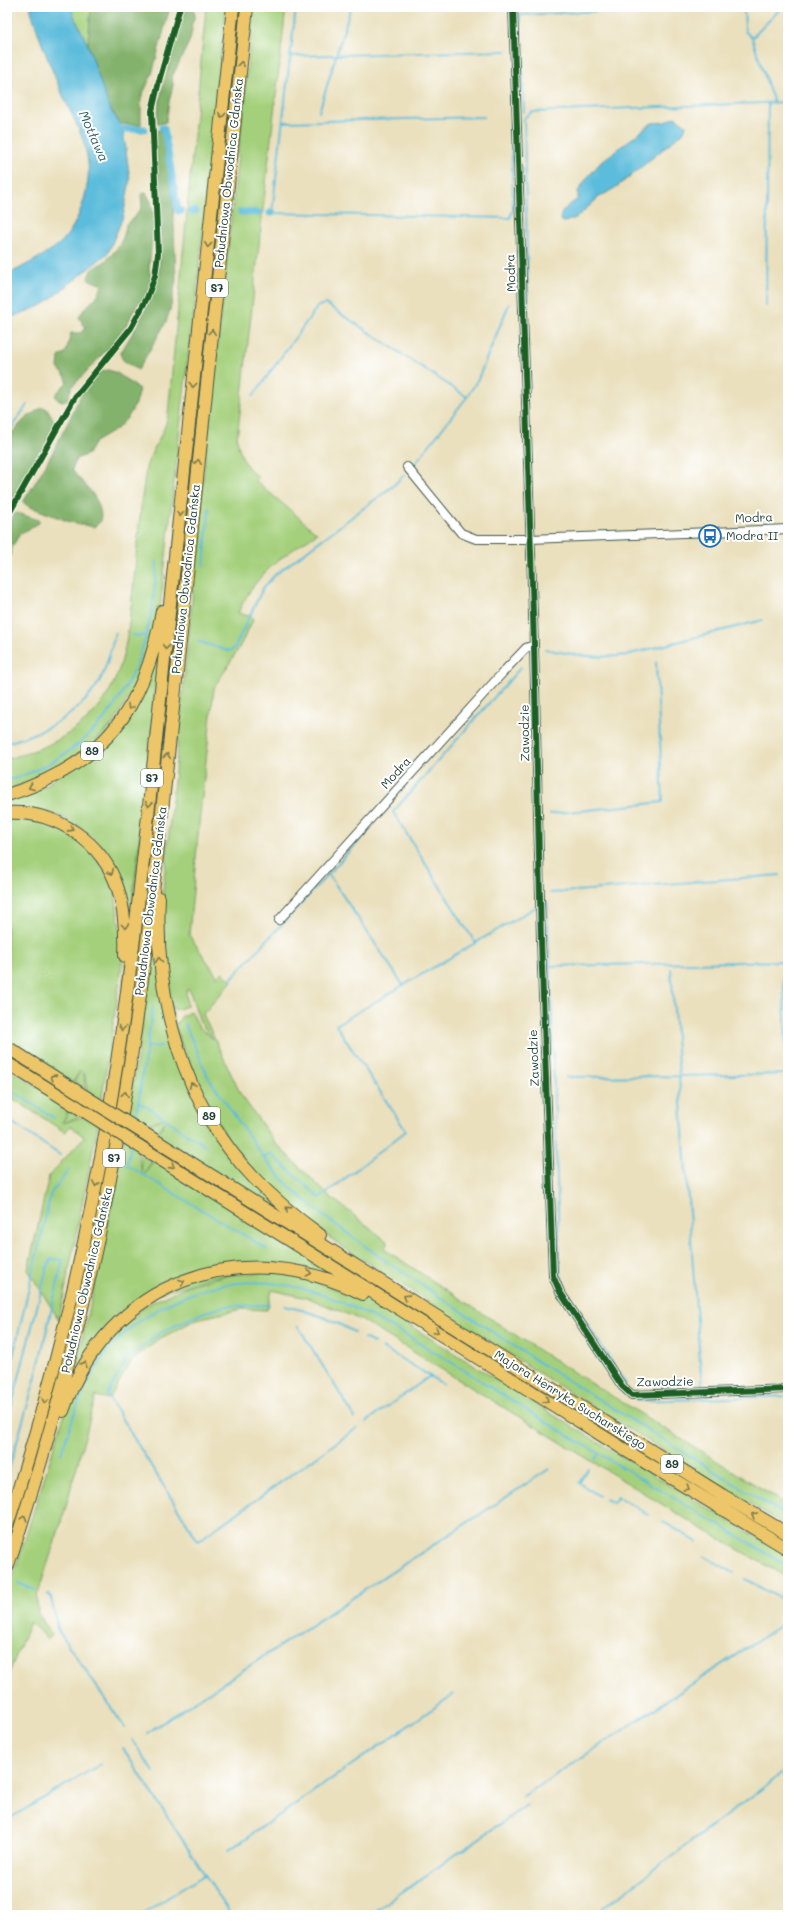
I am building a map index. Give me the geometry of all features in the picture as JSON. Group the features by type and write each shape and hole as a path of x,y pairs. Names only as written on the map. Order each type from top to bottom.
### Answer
{"highway":[{"name":"Południowa Obwodnica Gdańska","path":"7,1526 46,1397 83,1249 106,1131 128,989 233,7"},
{"name":"Południowa Obwodnica Gdańska","path":"7,1568 38,1473 75,1336 110,1179 134,1034 159,837 247,7"},
{"name":"89","path":"7,795 42,783 77,763 101,743 126,714 141,688 147,672 159,629 166,588 174,566"},
{"path":"7,813 37,815 55,820 68,827 97,851 111,872 118,889 124,918 125,965 128,989"},
{"name":"89","path":"159,837 162,862 158,931 160,972 164,999 174,1039 193,1087 225,1141 253,1177 297,1217 358,1260 373,1277"},
{"name":"89","path":"7,1048 373,1277"},
{"name":"89","path":"7,1063 403,1310"},
{"name":"89","path":"38,1473 49,1454 67,1399 73,1386 86,1361 99,1343 134,1308 177,1283 200,1275 238,1267 252,1266 291,1269 329,1278 375,1300 403,1310"},
{"name":"Majora Henryka Sucharskiego","path":"373,1277 788,1534"},
{"name":"Majora Henryka Sucharskiego","path":"403,1310 728,1514 788,1549"}],"street":[{"name":"Modra","path":"514,7 530,539"},
{"name":"Modra","path":"407,467 461,533 476,539 530,539 788,529"},
{"name":"Zawodzie","path":"530,539 541,940 553,1276 556,1285 605,1361 628,1392 632,1395 788,1389"},
{"name":"Modra","path":"279,920 526,648 534,645"}],"green space":[{"path":"71,7 93,7 91,8 88,45 73,16"},
{"path":"91,7 121,9 122,7 170,7 152,74 141,98 141,125 121,124 109,107 88,45"},
{"path":"186,7 193,7 195,16 191,26 192,29 190,40 172,77 173,85 166,122 158,124 157,117 159,103"},
{"path":"206,7 226,7 196,298 189,347 160,610 141,677 114,722 89,747 53,772 7,790 7,759 52,743 85,721 100,706 110,689 118,672 124,653 128,633 146,468 151,454 164,429 168,415"},
{"path":"254,7 286,7 237,439 244,461 258,477 256,481 317,533 281,558 253,586 238,613 252,617 253,620 239,648 214,688 199,824 189,935 218,977 222,972 232,981 203,1014 241,1095 277,1145 327,1194 388,1242 384,1249 549,1357 788,1505 788,1527 553,1382 337,1243 299,1215 241,1157 203,1100 175,1026 181,1017 191,1011 199,1027 213,1039 200,1022 189,989 186,990 187,1006 176,1010 169,1006 162,901 192,601 198,524"},
{"path":"227,105 232,105 154,844 132,1017 103,1190 64,1362 7,1556 7,1542 24,1488 99,1190"},
{"path":"159,130 163,133 165,138 173,203 176,281 166,322 138,370 123,360 120,354 146,308 153,292 157,276 161,237 155,137 156,131"},
{"path":"146,193 151,202 154,216 149,268 152,284 145,298 137,305 127,324 115,341 71,388 68,399 63,401 58,400 55,395 67,382 66,377 58,368 59,357 66,352 71,333 80,333 86,328 79,318 84,309 100,291 102,285 88,279 91,270 104,262 119,245 125,231 126,224 133,219 142,207 141,194"},
{"path":"108,370 117,373 139,389 135,405 128,417 117,429 95,442 88,454 76,459 72,470 96,499 101,513 101,521 94,527 70,522 28,506 23,502 50,458 86,386 100,372"},
{"path":"41,408 46,408 53,419 54,428 17,495 9,500 7,499 7,438 26,418"},
{"path":"17,513 39,520 39,523 20,534 12,547 7,574 7,527 13,515"},
{"path":"155,664 158,664 137,861 132,902 129,910 120,877 103,849 91,836 78,826 47,812 7,808 7,800 46,786 139,701"},
{"path":"7,817 55,825 90,849 114,884 123,951 97,1130 59,1320 28,1270 49,1176 84,1137 71,1126 65,1132 7,1095 7,1068 70,1108 62,1123 70,1110 79,1116 64,1123 82,1117 87,1088 84,1072 85,1089 74,1082 81,1070 72,1083 7,1042"},
{"path":"153,942 155,942 192,1091 291,1220 156,1136 165,1122 157,1133 144,1126 162,1119 144,1125 138,1153 142,1172 141,1154 152,1161 145,1174 154,1160 351,1283 305,1268 273,1263 150,1295 73,1377 71,1376 89,1309 126,1129"},
{"path":"7,1053 77,1097 75,1100 7,1058"},
{"path":"151,1143 788,1539 788,1544 149,1146"},
{"path":"281,1271 362,1297 380,1307 563,1421 788,1556 788,1578 704,1530 361,1320 311,1299 272,1290 267,1310 242,1309 197,1319 159,1339 131,1362 109,1399 96,1396 63,1517 37,1596 38,1613 52,1636 47,1639 30,1622 7,1678 7,1595 62,1422 72,1396 101,1346 146,1305 207,1277"}],"water":[{"name":"Motława","path":"30,7 71,7 88,45 109,107 123,129 130,180 123,217 108,253 43,305 7,319 7,275 47,253 66,237 72,228 82,206 88,173 85,146 50,64"},
{"path":"675,117 686,125 684,132 618,186 598,198 576,218 564,222 560,220 564,210 578,199 578,191 602,161 652,123 665,122"}],"waterway":[{"path":"296,7 272,213 510,218 513,209 511,126"},
{"path":"319,112 351,7"},
{"path":"524,112 520,15 685,7"},
{"path":"744,7 745,31 752,38"},
{"path":"774,103 752,38 782,7"},
{"path":"290,56 506,51"},
{"path":"528,305 524,118 532,112 788,102"},
{"path":"766,306 768,103"},
{"path":"283,122 484,117"},
{"path":"162,128 164,128 178,211 181,211"},
{"path":"123,129 144,129"},
{"path":"191,211 196,211"},
{"path":"241,212 259,213"},
{"path":"253,396 318,306 326,304 467,397"},
{"path":"413,466 467,397 478,379 509,304"},
{"path":"7,434 27,405"},
{"path":"197,641 228,651 234,649 263,588 276,574 393,486 405,474"},
{"path":"204,566 209,508"},
{"path":"7,781 38,769 65,754 88,736 107,715 124,691 137,664 146,635 153,603 157,561"},
{"path":"545,649 586,656 605,657 626,655 763,620"},
{"path":"7,743 21,739 49,727 62,720 85,701 102,676 116,632"},
{"path":"132,635 145,636"},
{"path":"550,814 663,802 656,662"},
{"path":"476,944 393,812 521,667"},
{"path":"231,979 370,829"},
{"path":"329,875 403,985"},
{"path":"550,893 780,875"},
{"path":"547,902 550,966 785,961"},
{"path":"264,1158 270,1153 320,1198 406,1131 336,1025 536,907"},
{"path":"671,969 679,1076 787,1074 783,961"},
{"path":"550,966 560,1272 567,1293 626,1384"},
{"path":"135,1122 153,1007"},
{"path":"185,1024 208,1077 264,1158 293,1190 325,1217 386,1261 532,1358 788,1517"},
{"path":"147,1047 162,1046"},
{"path":"566,1077 679,1076 702,1389"},
{"path":"7,1088 54,1118"},
{"path":"139,1103 146,1106 207,1147"},
{"path":"7,1119 60,1155"},
{"path":"131,1146 127,1165 267,1249"},
{"path":"7,1382 51,1193 69,1170"},
{"path":"7,1424 47,1268 51,1259 63,1260 36,1376 7,1476"},
{"path":"61,1454 79,1402 89,1380 101,1360 116,1342 133,1326 155,1311 181,1298 214,1287 246,1282 276,1284 306,1290 335,1299 364,1312 437,1353 555,1427 788,1566"},
{"path":"269,1305 226,1306 202,1313 160,1333 127,1359 107,1395 198,1541 357,1428"},
{"path":"285,1306 321,1316 354,1332"},
{"path":"298,1326 355,1418"},
{"path":"364,1338 374,1343"},
{"path":"383,1348 430,1376"},
{"path":"366,1422 430,1376 442,1384"},
{"path":"637,1401 788,1396"},
{"path":"595,1459 599,1453"},
{"path":"147,1733 549,1469"},
{"path":"588,1469 579,1483 599,1496"},
{"path":"605,1499 613,1503 618,1497 649,1515"},
{"path":"662,1521 697,1542"},
{"path":"704,1556 734,1573"},
{"path":"745,1579 785,1601"},
{"path":"18,1583 35,1590"},
{"path":"48,1594 51,1597 58,1630 125,1728"},
{"path":"522,1797 784,1623 788,1629"},
{"path":"229,1850 454,1694"},
{"path":"132,1740 154,1772"},
{"path":"123,1748 231,1915"},
{"path":"7,1820 101,1764"},
{"path":"594,1915 788,1769"},
{"path":"369,1915 527,1805"},
{"path":"140,1915 206,1874"}],"cycle path":[{"path":"7,517 75,397 131,328 147,298 155,276 158,254 152,111 180,7"},
{"path":"513,7 534,645 541,940 553,1276 560,1292 622,1386 632,1395 788,1389"}],"place":[{"name":"Modra II","path":"710,536"}]}
